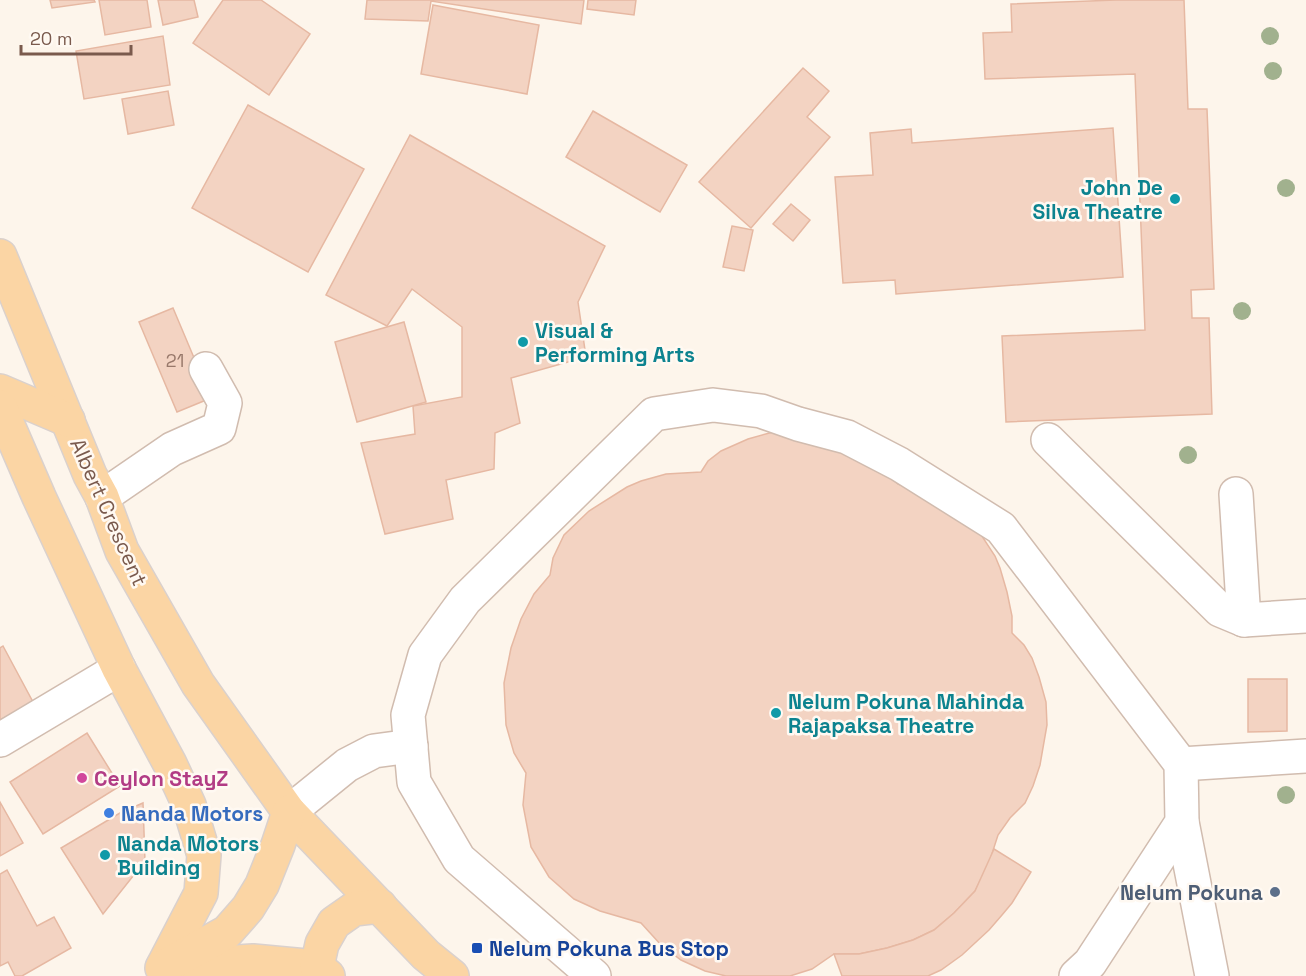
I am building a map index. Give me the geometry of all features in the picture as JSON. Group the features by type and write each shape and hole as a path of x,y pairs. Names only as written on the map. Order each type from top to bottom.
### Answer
{"main road":[{"name":"Albert Crescent","path":"0,255 90,475 102,497 122,551 198,684 290,812 426,955 452,976"},
{"path":"0,391 68,420"},
{"path":"0,408 119,669 170,764 189,805 204,855 201,893 157,971"},
{"path":"157,971 227,932 248,908 262,885 290,812"},
{"path":"157,971 253,961 323,972 322,944 334,923 354,909 380,906"}],"street":[{"path":"102,497 172,449 219,428 225,403 206,369"},
{"path":"594,976 459,859 414,782 408,715 425,655 465,600 654,414 713,405 761,411 847,437 899,464 1001,528 1181,764 1182,822 1212,976"},
{"path":"1048,440 1220,610 1244,620 1306,616"},
{"path":"1236,494 1244,620"},
{"path":"0,740 119,669"},
{"path":"290,812 347,765 374,751 411,746"},
{"path":"1181,764 1306,756"},
{"path":"1076,976 1090,963 1182,822"}],"building":[{"path":"50,0 94,0 95,2 52,8"},
{"path":"99,0 147,0 151,27 105,35"},
{"path":"158,0 194,0 198,17 163,25"},
{"path":"223,0 261,0 310,34 269,95 193,43"},
{"path":"367,0 584,0 581,24 431,1 428,21 365,19"},
{"path":"588,0 636,0 634,15 587,9"},
{"name":"John De Silva Theatre","path":"1184,0 1188,109 1207,109 1214,289 1191,290 1192,318 1209,318 1212,414 1006,422 1002,336 1145,330 1135,74 985,79 983,33 1012,32 1011,4"},
{"path":"433,5 539,25 527,94 421,74"},
{"path":"163,36 170,85 84,99 76,51"},
{"path":"803,68 829,91 807,117 830,137 751,228 699,182"},
{"path":"168,91 174,125 128,134 122,99"},
{"path":"248,105 364,169 308,272 192,208"},
{"path":"593,111 687,165 660,212 566,157"},
{"path":"1113,128 1123,277 896,294 895,280 843,283 835,177 873,175 870,133 911,129 912,143"},
{"name":"Visual & Performing Arts","path":"410,135 605,246 578,302 586,357 511,378 520,423 495,433 494,469 446,480 453,519 385,534 361,443 415,434 413,406 462,397 462,327 412,289 387,326 326,295"},
{"path":"791,204 810,220 793,241 773,224"},
{"path":"732,226 753,230 744,271 723,267"},
{"path":"173,308 211,398 177,412 139,322"},
{"path":"404,322 426,402 357,422 335,342"},
{"name":"Nelum Pokuna Mahinda Rajapaksa Theatre","path":"773,432 800,432 880,468 898,484 909,488 976,527 1000,568 1012,616 1012,633 1024,645 1032,658 1046,702 1047,725 1040,765 1025,803 998,835 989,863 975,891 934,930 913,940 887,948 859,954 834,954 812,969 790,976 726,976 705,971 681,960 661,945 641,923 600,911 574,899 549,877 531,847 523,805 526,773 514,753 506,725 504,683 511,648 521,619 534,594 550,575 553,558 564,535 589,511 641,481 666,474 701,472 708,461 721,451 748,439"},
{"path":"3,646 33,702 0,720 0,648"},
{"path":"1248,679 1287,679 1287,731 1248,732"},
{"path":"87,733 120,786 43,834 10,782"},
{"path":"0,802 23,843 0,856"},
{"name":"Nanda Motors Building","path":"143,803 145,861 103,914 61,848 120,813"},
{"path":"994,849 1031,872 1012,903 989,930 962,955 928,976 842,976 834,954 859,954 887,948 913,940 934,930 975,891"},
{"path":"7,870 37,926 54,917 71,948 22,976 15,976 8,962 0,966 0,874"}],"place":[{"name":"John De Silva Theatre","path":"1175,199"},
{"name":"Visual & Performing Arts","path":"523,342"},
{"name":"Nelum Pokuna Mahinda Rajapaksa Theatre","path":"776,713"},
{"name":"Ceylon StayZ","path":"82,778"},
{"name":"Nanda Motors","path":"109,813"},
{"name":"Nanda Motors Building","path":"105,855"},
{"name":"Nelum Pokuna","path":"1275,892"},
{"name":"Nelum Pokuna Bus Stop","path":"477,948"}]}
